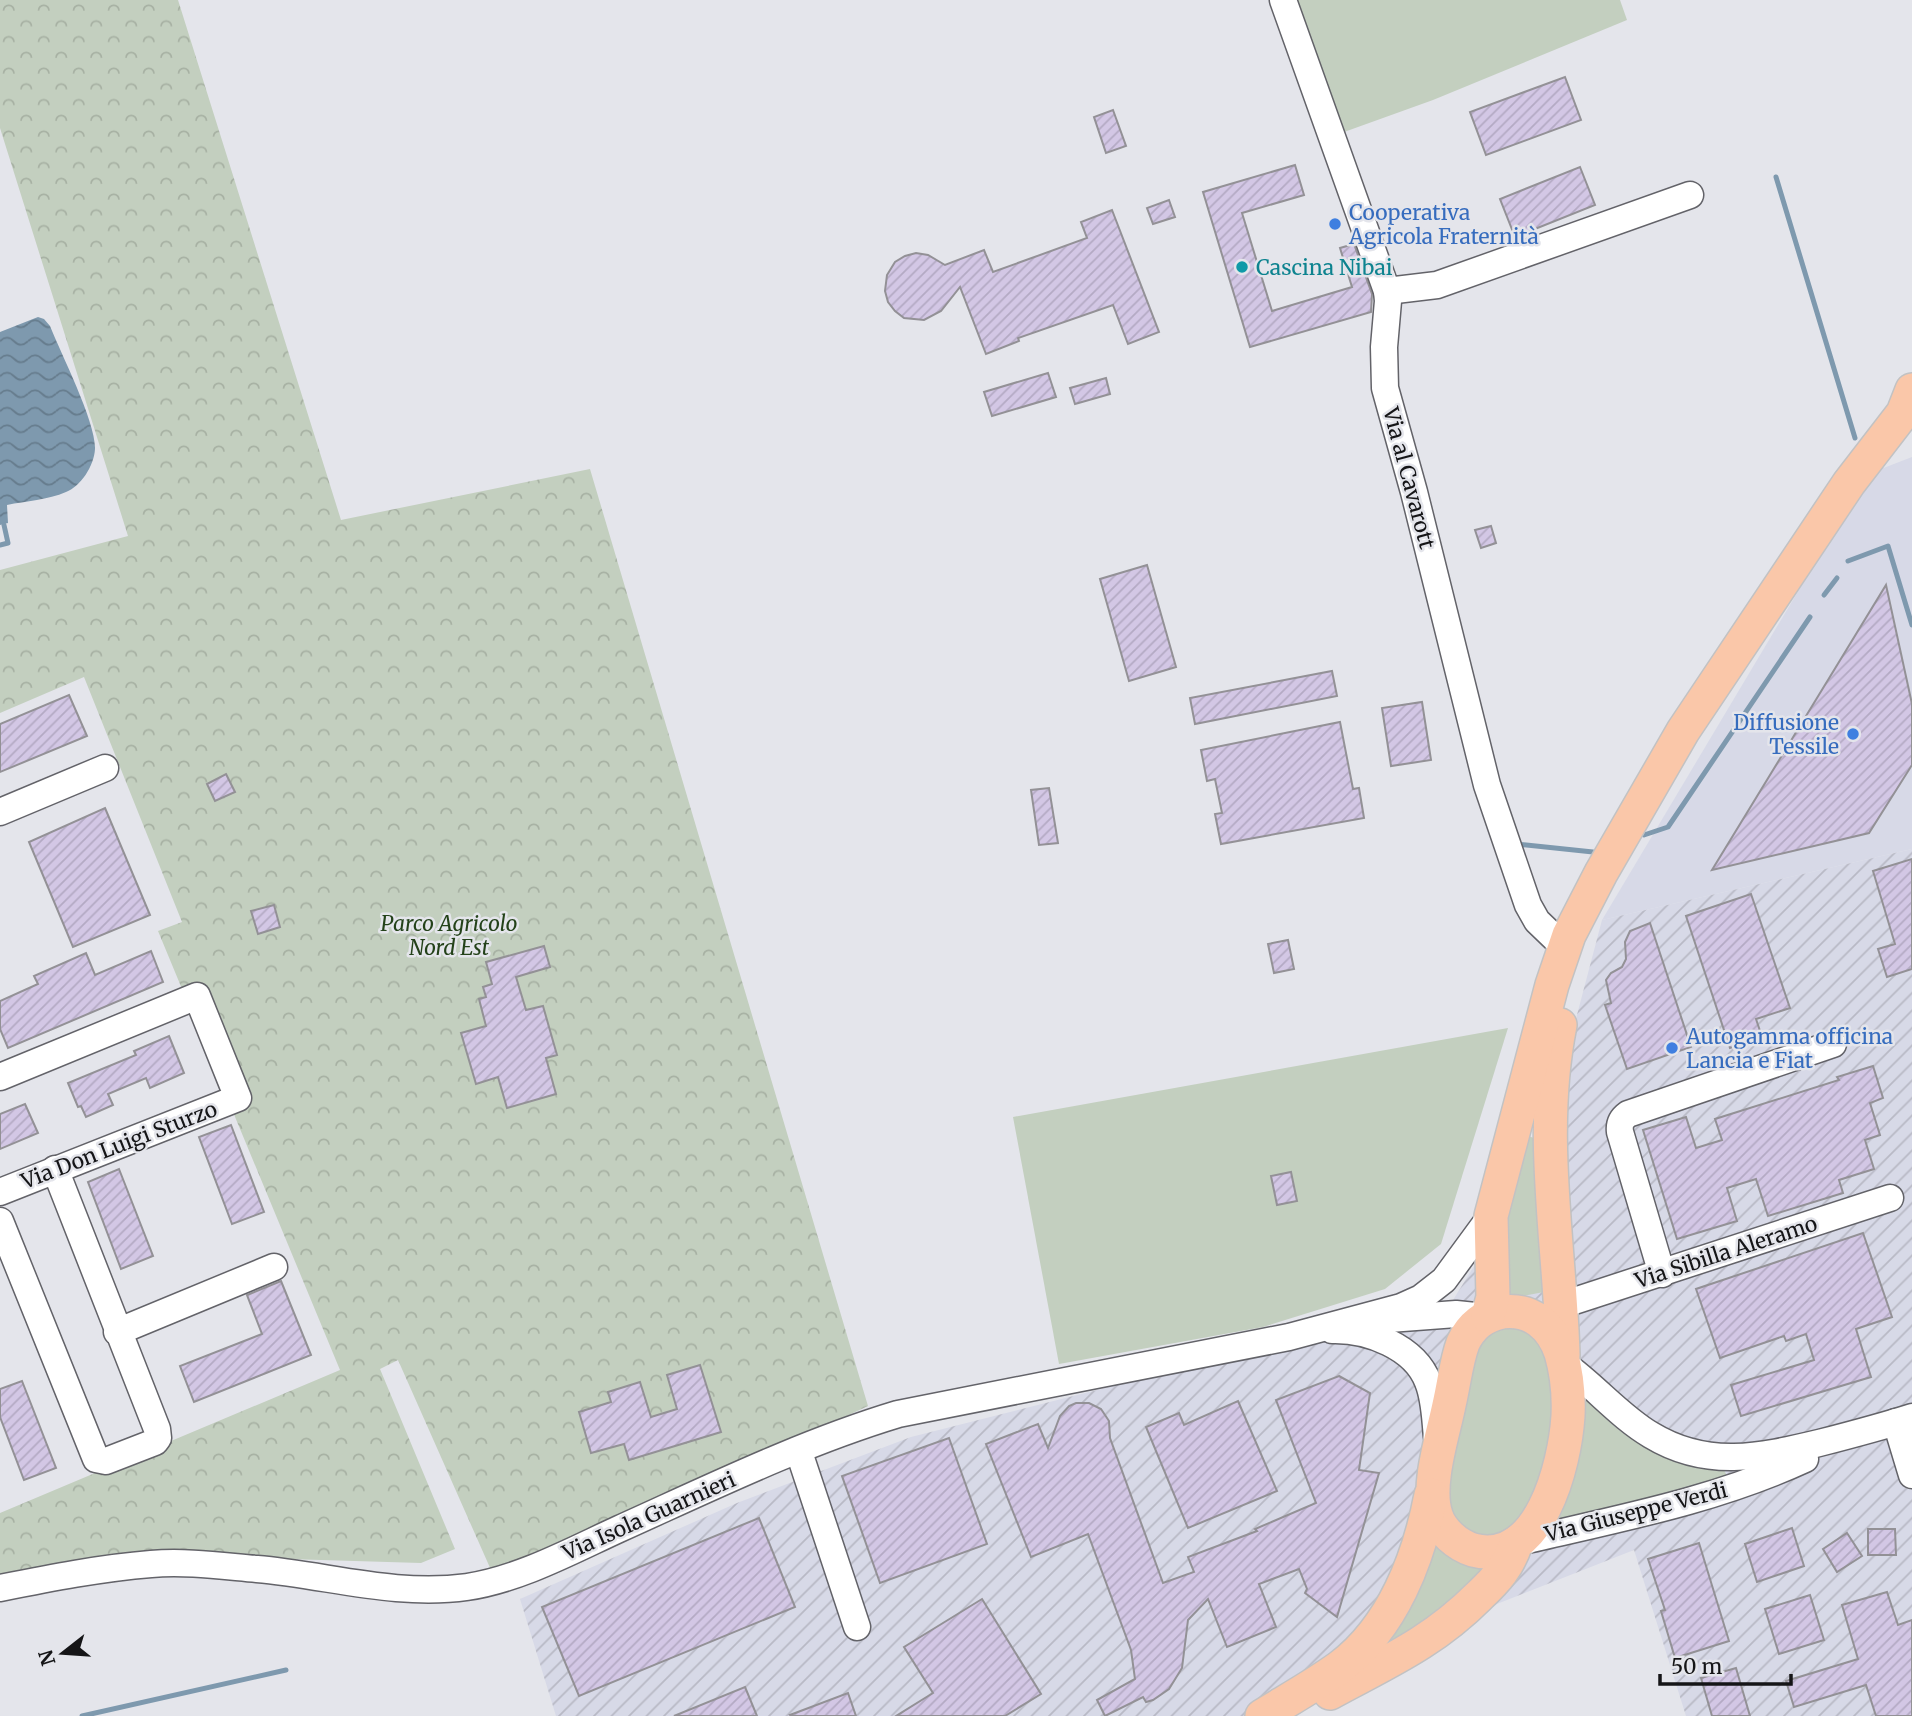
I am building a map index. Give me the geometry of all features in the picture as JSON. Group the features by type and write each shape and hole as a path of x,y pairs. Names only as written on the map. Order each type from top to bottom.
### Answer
{"main road":[{"path":"1487,1317 1493,1297 1491,1216 1564,947 1601,873 1683,731 1849,483 1903,413 1912,390"},
{"path":"1849,483 1912,434"},
{"path":"1288,1716 1404,1654 1460,1615 1504,1570 1518,1543 1531,1531 1560,1466 1568,1417 1568,1390 1563,1363 1562,1305 1550,1167 1551,1087 1557,1040 1575,956 1601,873"},
{"path":"1262,1716 1340,1667 1374,1633 1401,1590 1426,1520 1462,1346 1471,1329 1487,1317 1509,1311 1535,1317 1552,1334 1563,1363"},
{"path":"1437,1468 1436,1514 1441,1525 1455,1540 1482,1552 1500,1550 1518,1543"}],"street":[{"name":"Via al Cavarott","path":"1283,0 1387,291 1385,388 1414,492 1487,785 1528,905 1537,920 1564,947"},
{"path":"1387,291 1437,285 1689,195"},
{"path":"0,812 105,768"},
{"name":"Via Don Luigi Sturzo","path":"0,1077 197,996 238,1098 0,1192"},
{"path":"1662,1274 1620,1132 1623,1117 1833,1044"},
{"path":"0,1221 94,1455 103,1462 152,1444 158,1438 157,1429 55,1169"},
{"name":"Via Sibilla Aleramo","path":"1562,1305 1890,1198"},
{"name":"Via Isola Guarnieri","path":"1289,1337 1401,1307 1432,1291 1456,1266 1491,1216"},
{"path":"117,1332 274,1267"},
{"name":"Via Isola Guarnieri","path":"1341,1323 1456,1314 1487,1317"},
{"name":"Via Isola Guarnieri","path":"0,1588 56,1577 172,1563 259,1569 402,1588 449,1589 474,1586 559,1556 722,1483 867,1424 927,1407 1026,1391 1330,1330 1348,1331 1386,1342 1413,1359 1423,1371 1431,1389 1437,1468"},
{"name":"Via Giuseppe Verdi","path":"1563,1363 1645,1432 1675,1447 1703,1454 1756,1457 1868,1431"},
{"path":"1904,1419 1912,1475"},
{"name":"Via Giuseppe Verdi","path":"1518,1543 1667,1508 1714,1494 1904,1419"},
{"path":"799,1451 857,1627"}],"shaded area":[{"path":"1912,457 1912,849 1602,920 1868,474"},
{"path":"1912,849 1912,1716 1686,1716 1634,1550 1393,1645 1273,1716 556,1716 520,1599 737,1503 911,1437 1453,1300 1559,1129 1568,1049 1602,920"}],"green space":[{"name":"Parco Agricolo Nord Est","path":"0,0 178,0 341,520 590,469 868,1406 495,1579 398,1360 380,1369 455,1549 421,1563 157,1555 0,1574 0,1513 340,1370 158,931 182,922 84,677 0,713 0,570 128,536 0,128"},
{"path":"1285,0 1620,0 1627,20 1433,100 1333,136"},
{"path":"1508,1028 1441,1244 1385,1289 1263,1327 1059,1364 1013,1117"},
{"path":"1528,1136 1534,1138 1544,1292 1506,1299 1485,1272"},
{"path":"1503,1321 1545,1339 1557,1434 1523,1525 1483,1542 1446,1514 1443,1503 1470,1352"},
{"path":"1574,1380 1600,1412 1642,1445 1723,1468 1727,1476 1544,1529"},
{"path":"1433,1544 1480,1567 1482,1571 1479,1583 1351,1673"}],"water":[{"path":"38,317 50,326 77,388 94,437 94,455 86,475 72,489 52,497 7,505 8,523 0,525 0,332"}],"building":[{"path":"1565,77 1581,120 1486,155 1470,112"},
{"path":"1113,110 1126,146 1106,153 1094,117"},
{"name":"Cascina Nibai","path":"1295,165 1304,195 1242,213 1272,311 1352,287 1340,248 1354,244 1372,294 1371,312 1250,347 1203,192"},
{"path":"1580,167 1595,205 1515,237 1500,199"},
{"path":"1169,200 1175,217 1153,224 1147,208"},
{"path":"1112,210 1159,332 1128,344 1113,305 1018,338 1019,341 986,354 960,287 941,311 924,320 904,318 888,302 885,291 887,275 895,262 905,256 916,253 928,255 945,265 984,250 993,272 1087,238 1081,222"},
{"path":"1048,373 1056,397 992,416 984,392"},
{"path":"1106,378 1110,394 1075,404 1070,388"},
{"path":"1491,526 1496,543 1481,548 1475,530"},
{"path":"1147,565 1176,667 1129,681 1100,579"},
{"name":"Diffusione Tessile","path":"1886,585 1912,704 1912,765 1869,833 1712,870"},
{"path":"1332,671 1337,696 1195,724 1190,698"},
{"path":"69,695 87,736 0,772 0,724"},
{"path":"1422,702 1431,760 1391,766 1382,708"},
{"path":"1340,722 1353,789 1359,788 1364,818 1221,844 1215,814 1222,813 1215,779 1207,781 1201,750"},
{"path":"226,774 235,792 215,801 207,784"},
{"path":"1049,788 1058,843 1039,845 1031,790"},
{"path":"105,808 150,915 73,947 29,842"},
{"path":"1912,859 1912,969 1887,977 1878,949 1895,944 1873,871"},
{"path":"1751,894 1790,1008 1756,1019 1762,1037 1730,1048 1686,916"},
{"path":"274,905 280,927 258,934 251,911"},
{"path":"1650,923 1691,1047 1627,1069 1605,1005 1611,1003 1606,980 1611,973 1622,967 1626,959 1625,942 1630,931"},
{"path":"1288,940 1294,969 1274,973 1268,944"},
{"path":"544,946 550,967 516,977 526,1010 543,1006 557,1055 546,1058 556,1094 507,1108 498,1077 476,1084 461,1033 486,1026 479,999 486,997 483,987 492,984 486,962"},
{"path":"151,951 163,982 8,1048 0,1029 0,1001 38,984 34,976 86,953 95,975"},
{"path":"169,1036 184,1073 150,1088 146,1078 108,1094 113,1105 86,1117 81,1106 78,1107 68,1083 136,1055 134,1051"},
{"path":"1873,1066 1883,1098 1870,1103 1880,1135 1865,1140 1874,1169 1839,1180 1843,1193 1768,1216 1756,1179 1727,1188 1737,1221 1677,1239 1643,1130 1686,1117 1696,1148 1722,1140 1715,1119 1839,1080 1837,1077"},
{"path":"25,1104 38,1133 0,1149 0,1114"},
{"path":"231,1125 264,1212 232,1224 199,1137"},
{"path":"119,1169 153,1256 121,1269 88,1182"},
{"path":"1291,1172 1297,1201 1277,1205 1271,1176"},
{"path":"1863,1233 1892,1317 1856,1329 1871,1377 1741,1416 1731,1385 1814,1360 1806,1334 1786,1341 1784,1336 1720,1358 1696,1289"},
{"path":"281,1281 311,1355 194,1402 180,1366 262,1334 247,1295"},
{"path":"700,1365 721,1432 629,1460 624,1444 591,1453 579,1412 611,1402 608,1392 640,1382 651,1417 677,1409 667,1375"},
{"path":"1339,1376 1370,1393 1359,1470 1379,1473 1337,1617 1305,1593 1307,1589 1299,1569 1259,1584 1276,1627 1227,1647 1208,1599 1188,1620 1182,1668 1169,1689 1153,1700 1146,1702 1143,1697 1105,1716 1097,1700 1135,1679 1131,1650 1088,1534 1031,1557 986,1444 1038,1424 1048,1448 1060,1416 1069,1406 1089,1403 1101,1409 1109,1421 1110,1438 1163,1583 1194,1572 1188,1557 1257,1531 1255,1529 1316,1503 1276,1400"},
{"path":"22,1381 56,1468 24,1480 0,1417 0,1389"},
{"path":"1238,1401 1277,1491 1188,1528 1146,1427 1179,1413 1184,1425"},
{"path":"949,1438 987,1544 880,1583 842,1476"},
{"path":"759,1518 795,1607 579,1696 542,1607"},
{"path":"1792,1528 1804,1566 1757,1582 1745,1544"},
{"path":"1868,1529 1895,1529 1896,1555 1868,1555"},
{"path":"1847,1533 1862,1556 1837,1572 1823,1549"},
{"path":"1699,1543 1729,1641 1675,1658 1661,1611 1665,1610 1648,1559"},
{"path":"1887,1592 1898,1625 1912,1620 1912,1716 1876,1716 1866,1685 1794,1707 1786,1681 1858,1659 1842,1605"},
{"path":"1810,1595 1824,1640 1779,1654 1765,1609"},
{"path":"982,1599 1041,1694 1005,1716 896,1716 933,1693 904,1647"},
{"path":"1736,1668 1750,1716 1712,1716 1701,1678"},
{"path":"745,1687 757,1716 674,1716"},
{"path":"848,1693 856,1716 790,1715"}],"waterway":[{"path":"1776,177 1855,438"},
{"path":"0,545 8,543 4,525"},
{"path":"1848,561 1888,546 1912,625"},
{"path":"1824,595 1837,578"},
{"path":"1644,835 1668,827 1810,617"},
{"path":"1516,844 1593,852"},
{"path":"82,1716 286,1670"}],"place":[{"name":"Cooperativa Agricola Fraternità","path":"1335,224"},
{"name":"Cascina Nibai","path":"1242,267"},
{"name":"Diffusione Tessile","path":"1853,734"},
{"name":"Autogamma officina Lancia e Fiat","path":"1672,1048"}]}
